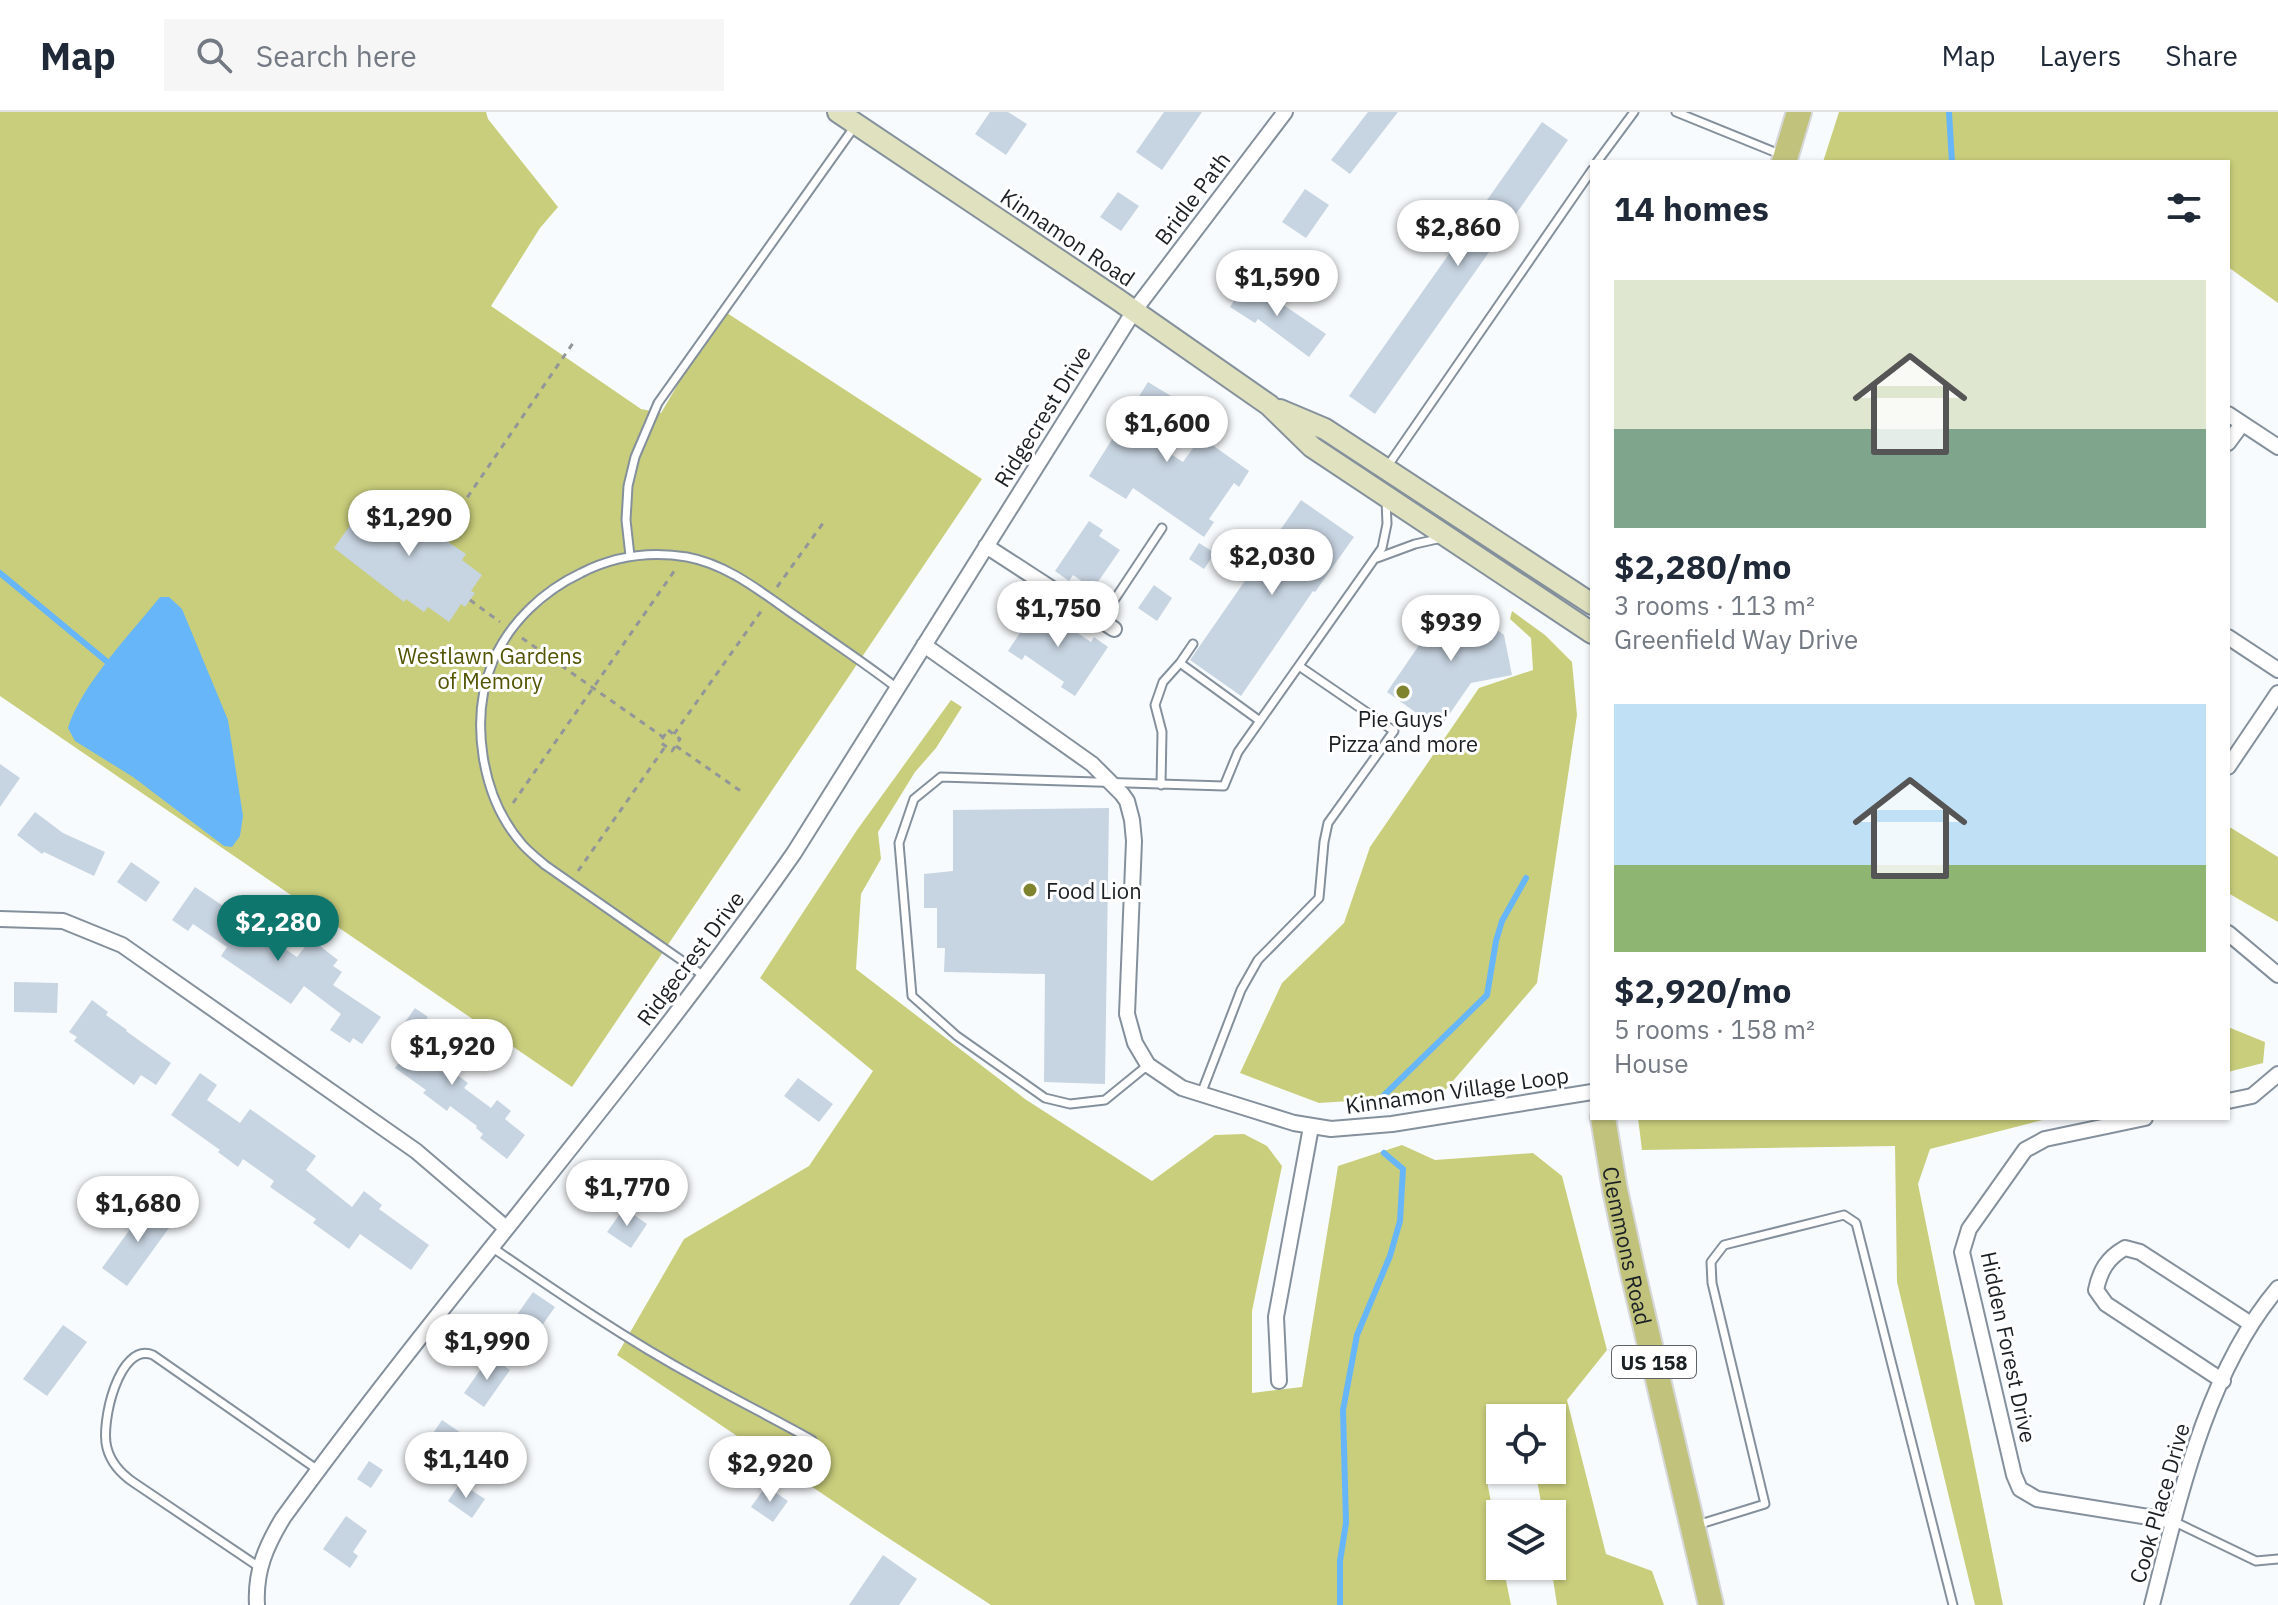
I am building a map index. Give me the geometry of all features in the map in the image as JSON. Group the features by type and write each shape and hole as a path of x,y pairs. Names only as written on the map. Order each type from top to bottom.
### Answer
{"main road":[{"name":"Kinnamon Road","path":"838,112 1269,405 1312,447 1590,632"},
{"path":"1785,159 1799,112"},
{"name":"Kinnamon Road","path":"1269,405 1325,429 1590,603"},
{"name":"Clemmons Road","path":"1603,1120 1633,1273 1711,1605"}],"street":[{"name":"Bridle Path","path":"1134,311 1285,112"},
{"name":"Ridgecrest Drive","path":"257,1605 259,1567 283,1518 491,1246 705,977 794,853 1134,311"},
{"path":"2230,415 2278,447"},
{"path":"2230,440 2242,424"},
{"path":"986,546 1107,624"},
{"path":"2230,638 2278,670"},
{"path":"924,645 1092,764 1127,801 1134,841 1127,1014 1135,1043 1148,1065"},
{"path":"2230,764 2278,693"},
{"path":"0,919 63,921 122,945 416,1151 506,1228"},
{"path":"2230,935 2278,975"},
{"name":"Kinnamon Village Loop","path":"1148,1065 1167,1080 1201,1094 1311,1127 1352,1129 1590,1092"},
{"path":"2230,1101 2252,1096 2278,1074"},
{"name":"Hidden Forest Drive","path":"2135,1120 2045,1139 2025,1150 1969,1229 1962,1252 2014,1475 2020,1489 2037,1499 2173,1521"},
{"path":"1279,1381 1276,1317 1311,1127"},
{"path":"2223,1381 2106,1304 2096,1290 2099,1274 2113,1255 2125,1248 2140,1252 2251,1324"},
{"name":"Cook Place Drive","path":"2152,1605 2194,1448 2251,1324 2278,1288"}],"lane":[{"path":"1598,160 1634,112"},
{"path":"1676,112 1785,159"},
{"path":"630,556 626,520 628,486 635,457 658,403 856,124"},
{"path":"1386,469 1590,173"},
{"path":"1148,1065 1105,1100 1070,1104 1045,1098 957,1036 912,996 899,843 914,799 941,777 1224,786 1238,752 1375,559 1386,536 1386,497"},
{"path":"1107,624 1162,528"},
{"path":"1375,559 1415,544 1446,537"},
{"path":"705,977 569,884 521,844 504,816 485,770 481,718 493,662 511,630 539,599 564,581 597,565 630,556 685,557 729,572 897,688"},
{"path":"1161,785 1162,732 1155,705 1163,682 1193,644"},
{"path":"1180,663 1260,721"},
{"path":"1201,1094 1241,990 1258,960 1319,898 1328,823 1394,731 1299,666"},
{"path":"1692,1527 1765,1504 1712,1283 1711,1262 1724,1245 1844,1215 1856,1223 1953,1605"},
{"path":"491,1246 620,1333 812,1440"},
{"path":"259,1567 120,1473 112,1461 106,1446 105,1423 116,1383 125,1365 138,1353 153,1355 318,1470"},
{"path":"2173,1521 2256,1561 2278,1559"}],"path":[{"path":"447,527 573,343"},
{"path":"674,734 826,519"},
{"path":"504,816 685,557"},
{"path":"470,600 663,737"},
{"path":"668,730 680,739 672,751 660,742 663,737 668,730"},
{"path":"676,746 742,792"},
{"path":"569,884 665,747"}],"green space":[{"name":"Westlawn Gardens of Memory","path":"0,112 486,112 488,119 558,207 540,228 491,306 641,409 661,413 691,362 727,313 982,479 572,1087 0,696"},
{"path":"1839,112 2278,112 2278,303 2230,268 2230,160 1824,160"},
{"path":"1512,611 1545,635 1572,662 1577,715 1537,983 1441,1095 1319,1103 1240,1073 1282,983 1344,923 1370,847 1479,688 1533,670 1531,638 1510,619"},
{"path":"951,700 962,707 936,748 915,772 878,832 881,859 861,894 856,969 1025,1099 1152,1181 1215,1135 1244,1134 1267,1146 1282,1166 1252,1311 1252,1393 1302,1387 1338,1166 1402,1145 1435,1160 1533,1153 1562,1176 1607,1350 1567,1400 1606,1554 1652,1571 1664,1605 1557,1605 1553,1580 1566,1580 1566,1500 1541,1500 1538,1484 1566,1484 1566,1404 1486,1404 1486,1484 1491,1500 1486,1500 1486,1580 1506,1580 1511,1605 991,1605 617,1355 684,1239 809,1166 873,1071 760,978 857,830"},
{"path":"2230,827 2278,857 2278,922 2230,894"},
{"path":"2230,1028 2265,1042 2263,1063 2230,1071"},
{"path":"1638,1120 2042,1120 1930,1149 1918,1184 2003,1605 1975,1605 1897,1282 1895,1146 1642,1150"}],"water":[{"path":"160,597 169,597 182,609 228,720 243,816 240,836 232,847 224,846 133,777 75,741 68,728 95,677"}],"building":[{"path":"990,112 1008,112 1027,124 1006,155 975,134"},
{"path":"1164,112 1202,112 1162,170 1136,152"},
{"path":"1368,112 1398,112 1350,174 1331,160"},
{"path":"1542,122 1568,140 1375,414 1349,396"},
{"path":"1305,189 1329,205 1306,238 1282,222"},
{"path":"1118,192 1139,206 1121,231 1100,217"},
{"path":"1247,280 1326,334 1309,357 1258,319 1255,323 1230,307"},
{"path":"1148,382 1186,405 1160,447 1183,462 1201,437 1249,471 1239,487 1234,483 1209,519 1214,522 1204,537 1133,488 1126,499 1089,476"},
{"path":"373,493 409,518 414,512 451,538 448,542 466,554 462,560 482,575 471,591 475,593 465,607 461,604 449,622 428,607 424,612 406,599 404,602 334,548"},
{"path":"1301,500 1354,537 1241,696 1190,660"},
{"path":"1089,521 1103,530 1099,536 1120,550 1093,589 1073,575 1069,581 1055,571"},
{"path":"1199,543 1215,553 1204,569 1189,559"},
{"path":"1154,585 1172,598 1157,621 1138,608"},
{"path":"1450,600 1459,602 1504,635 1512,675 1471,683 1439,729 1387,692"},
{"path":"1041,601 1055,610 1051,615 1091,642 1094,637 1108,647 1075,696 1061,687 1064,682 1025,655 1022,660 1008,651"},
{"path":"0,764 20,778 0,807"},
{"path":"1109,808 1105,1084 1044,1082 1045,974 944,972 945,948 937,948 937,908 924,908 924,874 953,871 953,810"},
{"path":"35,812 63,833 105,852 94,876 44,852 42,854 17,835"},
{"path":"131,862 160,882 146,902 117,882"},
{"path":"195,887 257,929 263,921 274,930 269,938 297,957 311,939 338,960 333,966 342,972 333,985 381,1017 362,1044 353,1038 350,1043 330,1030 341,1014 304,986 291,1004 221,956 227,947 193,924 188,931 172,920"},
{"path":"14,982 58,983 57,1013 14,1012"},
{"path":"92,1000 126,1031 171,1063 156,1085 141,1075 134,1085 74,1041 77,1037 69,1032"},
{"path":"415,1008 428,1017 422,1025 440,1038 429,1054 468,1083 464,1088 491,1108 497,1100 511,1111 505,1119 525,1135 507,1159 480,1138 483,1134 477,1126 450,1106 447,1111 423,1093 426,1090 395,1068 408,1050 393,1039"},
{"path":"200,1073 217,1085 207,1100 240,1123 250,1109 316,1156 306,1170 352,1207 364,1191 382,1205 379,1209 429,1245 411,1270 360,1234 349,1249 313,1223 316,1219 270,1187 274,1181 243,1159 238,1167 171,1115"},
{"path":"798,1078 833,1104 819,1122 784,1096"},
{"path":"149,1203 174,1221 127,1286 102,1268"},
{"path":"624,1208 647,1224 631,1248 607,1232"},
{"path":"533,1292 555,1307 529,1344 507,1329"},
{"path":"63,1325 87,1342 47,1396 23,1379"},
{"path":"490,1356 510,1370 484,1407 464,1393"},
{"path":"442,1420 467,1437 444,1471 419,1454"},
{"path":"369,1461 383,1470 371,1488 357,1479"},
{"path":"460,1483 485,1499 472,1518 448,1501"},
{"path":"766,1486 788,1501 773,1522 751,1507"},
{"path":"346,1516 367,1531 353,1552 358,1556 350,1568 323,1549"},
{"path":"883,1555 917,1579 899,1605 849,1605"}],"waterway":[{"path":"1949,112 1952,160"},
{"path":"0,573 111,665"},
{"path":"1375,1104 1487,995 1502,921 1526,878"},
{"path":"1340,1605 1340,1561 1346,1523 1343,1410 1357,1335 1390,1256 1400,1221 1403,1169 1384,1153"}],"place":[{"name":"Pie Guys' Pizza and more","path":"1403,692"},
{"name":"Food Lion","path":"1030,890"}]}
